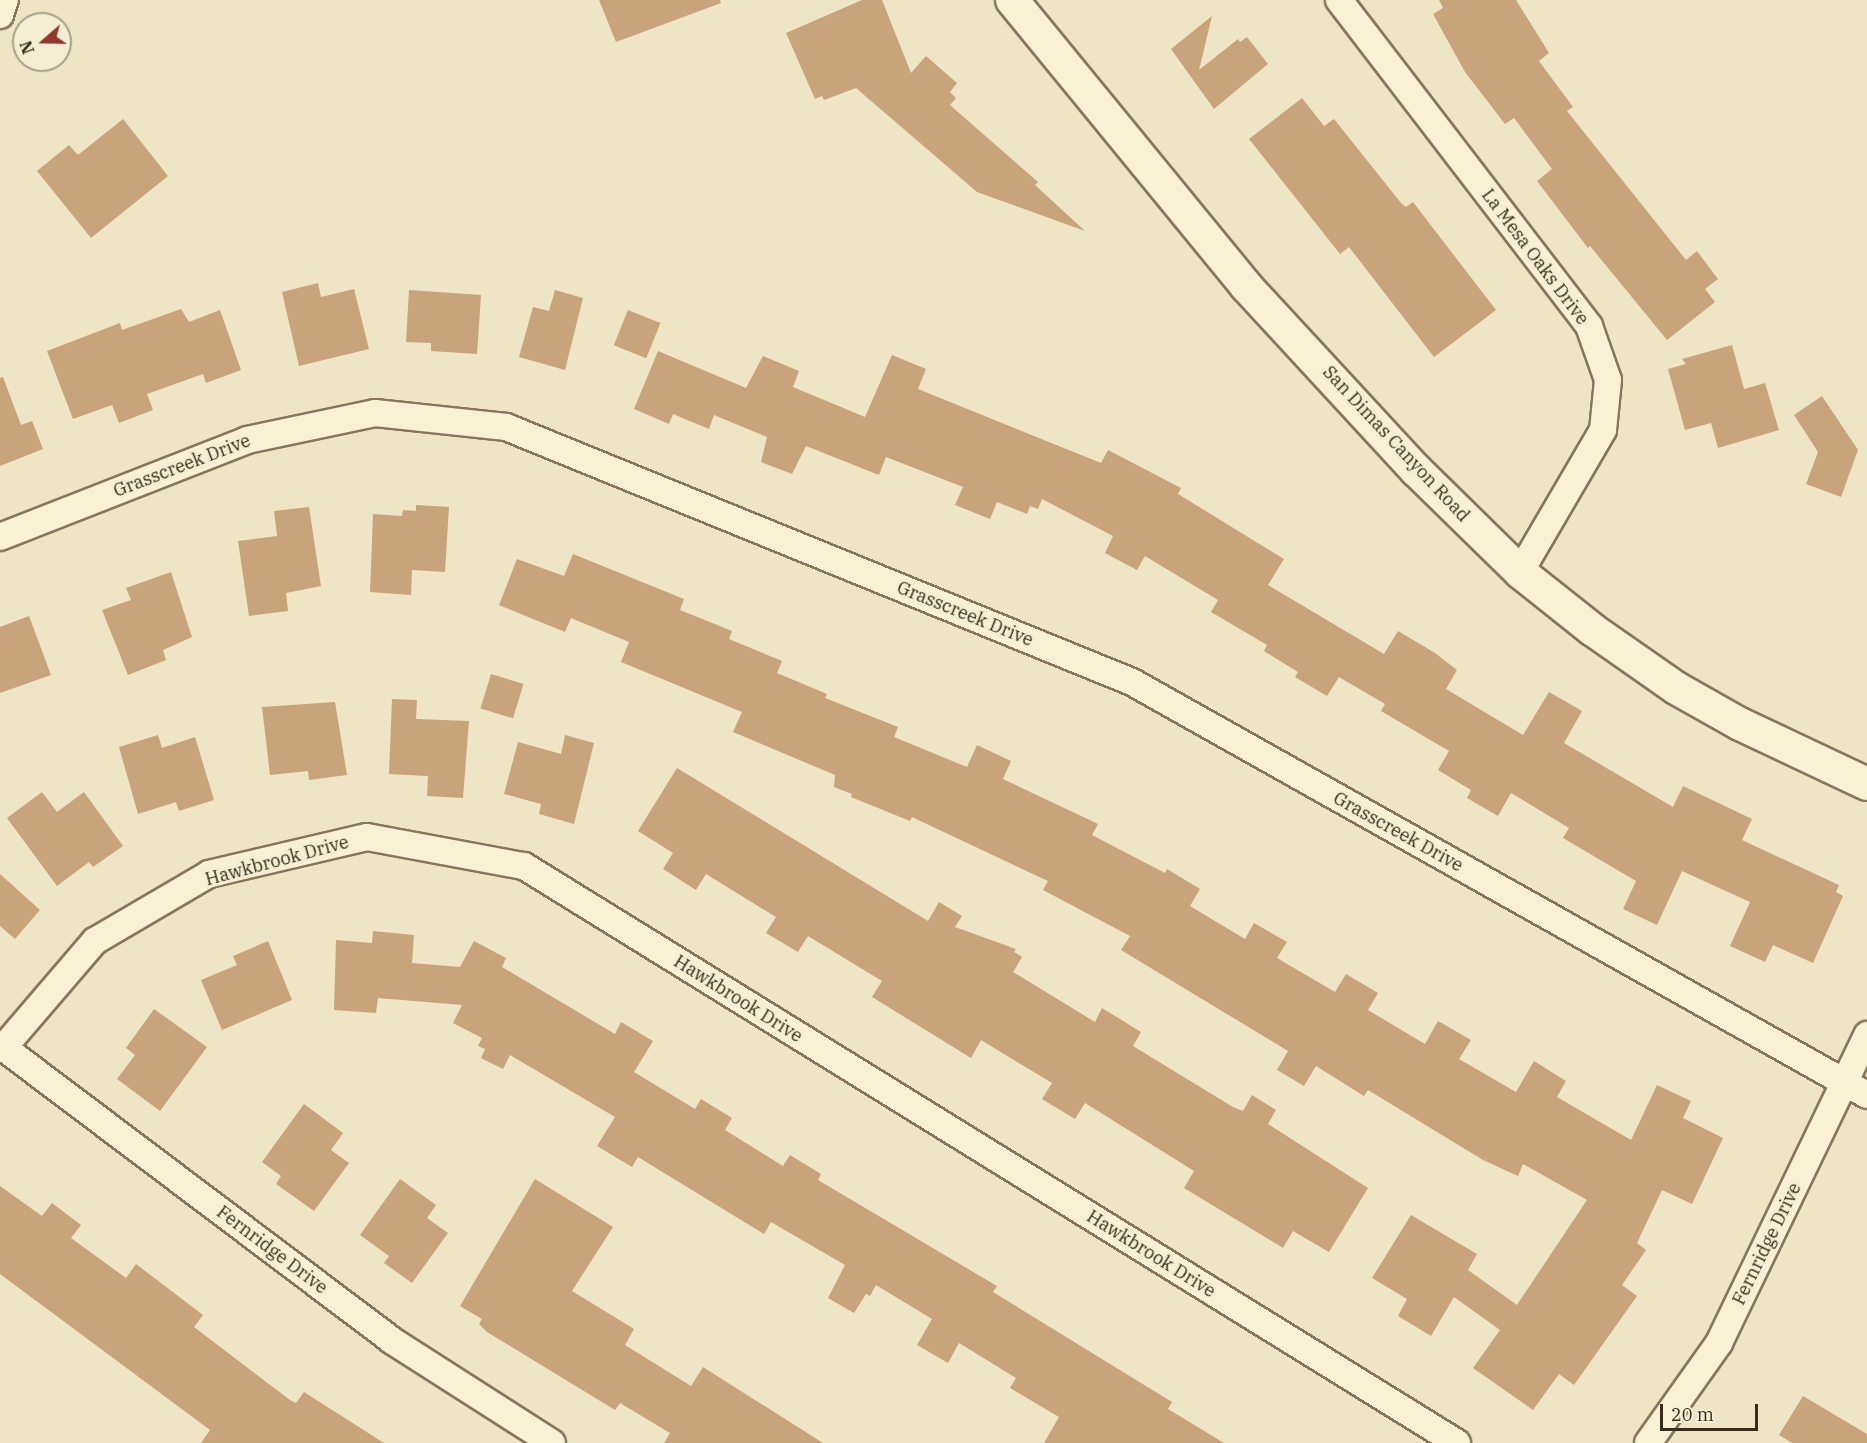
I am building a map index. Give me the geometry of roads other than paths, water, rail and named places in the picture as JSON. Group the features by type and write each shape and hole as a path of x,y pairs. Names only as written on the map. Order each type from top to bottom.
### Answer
{"street":[{"path":"0,15 5,0"},
{"name":"San Dimas Canyon Road","path":"1012,0 1246,286 1416,470 1520,572 1593,630 1676,688 1740,724 1867,784"},
{"name":"La Mesa Oaks Drive","path":"1339,0 1589,326 1608,380 1603,430 1520,572"},
{"name":"Grasscreek Drive","path":"0,537 247,440 375,413 506,427 1132,682 1856,1090"},
{"name":"Hawkbrook Drive","path":"2,1046 95,941 209,874 367,837 524,867 1457,1443"},
{"name":"Fernridge Drive","path":"1648,1443 1719,1343 1856,1090 1867,1035"},
{"name":"Fernridge Drive","path":"2,1046 391,1340 552,1443"}]}
